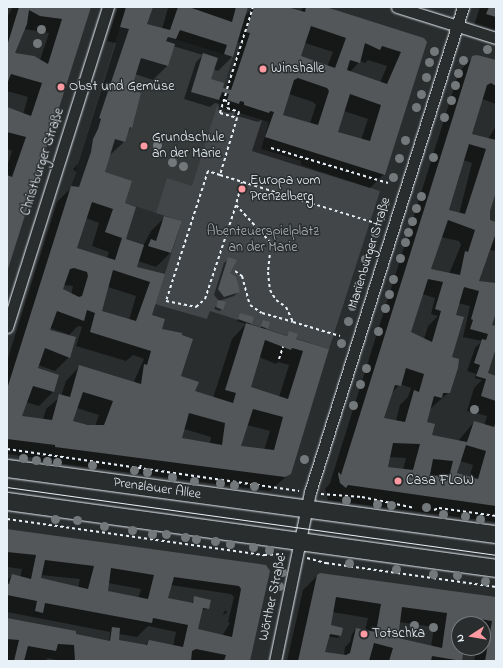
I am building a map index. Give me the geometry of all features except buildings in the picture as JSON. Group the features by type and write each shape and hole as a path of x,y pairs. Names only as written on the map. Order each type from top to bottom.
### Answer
{"main road":[{"name":"Prenzlauer Allee","path":"7,468 496,534"},
{"path":"7,501 496,568"}],"street":[{"name":"Christburger Straße","path":"7,327 108,7"},
{"path":"396,7 496,38"},
{"name":"Marienburger Straße","path":"306,508 462,7"},
{"path":"300,541 306,508"},
{"name":"Wörther Straße","path":"275,661 300,541"}],"path":[{"path":"227,89 253,7"},
{"path":"226,93 220,113 237,118"},
{"path":"220,175 239,112 227,108 229,102 224,100"},
{"path":"271,148 388,183"},
{"path":"242,182 236,205 205,299 196,307 166,301 208,171 375,223"},
{"path":"236,205 271,243 268,272 270,290 276,300 286,308 292,322"},
{"path":"235,271 242,276 250,304 262,313 340,336"},
{"path":"279,359 283,348"},
{"path":"7,449 296,490"},
{"path":"140,468 141,464"},
{"path":"324,494 362,497 412,506 420,511"},
{"path":"431,512 439,508 496,516"},
{"path":"7,519 264,555 287,554"},
{"path":"138,544 139,538"},
{"path":"308,558 326,563 496,587"}],"shaded area":[{"name":"Grundschule an der Marie","path":"120,27 166,41 168,37 233,57 182,221 71,186"}],"green space":[{"name":"Abenteuerspielplatz an der Marie","path":"217,106 269,122 261,149 301,161 301,165 380,191 329,349 210,311 207,319 155,304 182,221 156,213 167,178 192,186"}],"tram line":[{"path":"7,487 496,555"}],"place":[{"name":"Winshalle","path":"263,69"},
{"name":"Obst und Gemüse","path":"61,87"},
{"name":"Grundschule an der Marie","path":"144,146"},
{"name":"Europa vom Prenzelberg","path":"242,189"},
{"name":"Casa FLOW","path":"398,481"},
{"name":"Totschka","path":"364,634"}]}
